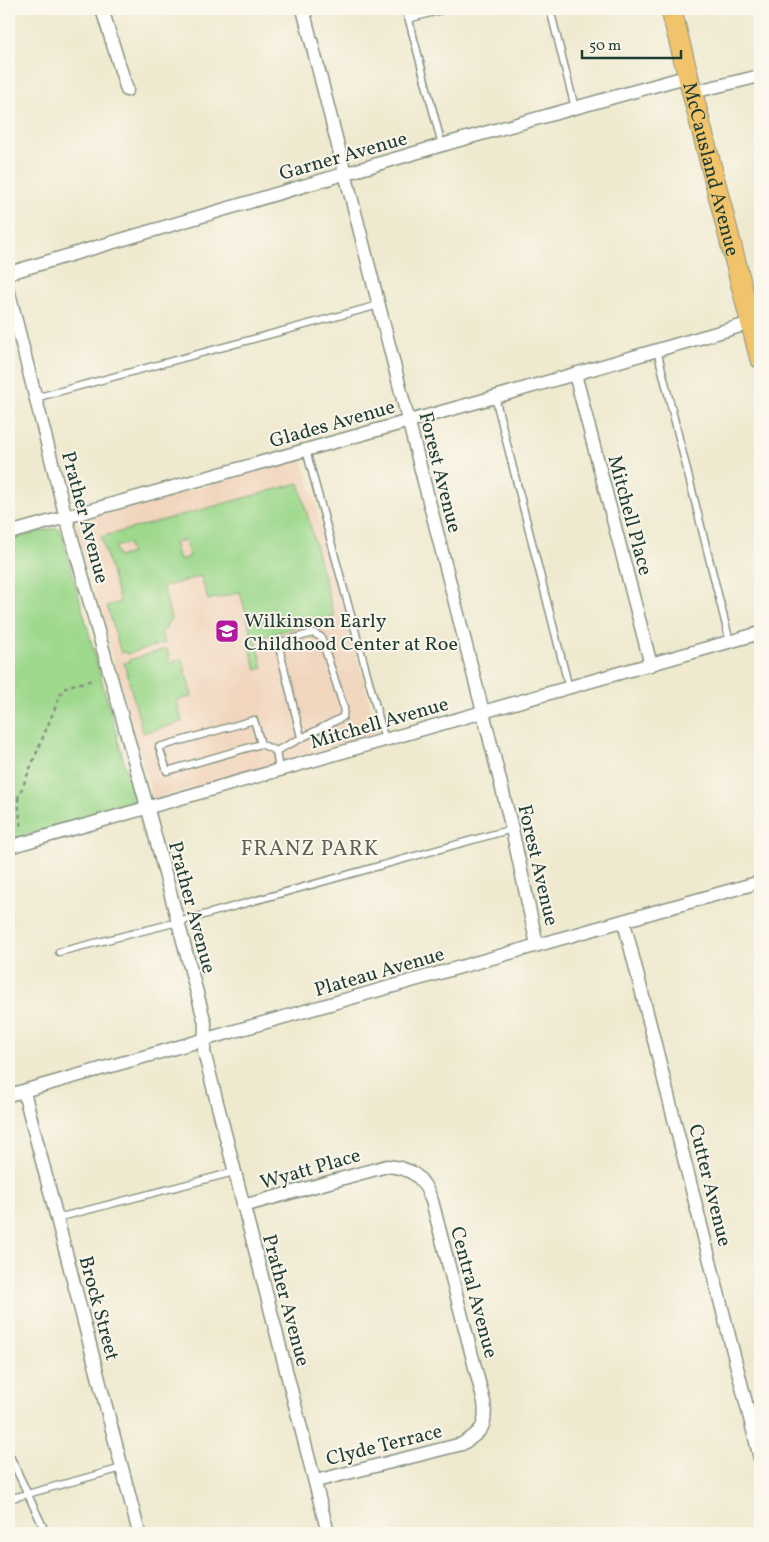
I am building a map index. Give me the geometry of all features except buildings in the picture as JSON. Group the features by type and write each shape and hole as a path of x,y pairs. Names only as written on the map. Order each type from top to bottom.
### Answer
{"main road":[{"name":"McCausland Avenue","path":"671,9 760,358"}],"street":[{"path":"102,9 127,90"},
{"name":"Forest Avenue","path":"303,9 512,829 537,945"},
{"name":"Garner Avenue","path":"9,273 442,145 575,108 691,84 760,76"},
{"name":"Prather Avenue","path":"9,293 66,517 205,1023 204,1052 328,1533"},
{"name":"Glades Avenue","path":"9,533 751,323"},
{"name":"Mitchell Place","path":"575,374 651,665"},
{"name":"Mitchell Avenue","path":"9,847 760,633"},
{"name":"Plateau Avenue","path":"9,1095 760,882"},
{"name":"Cutter Avenue","path":"624,922 760,1458"},
{"name":"Brock Street","path":"24,1092 139,1533"},
{"name":"Wyatt Place","path":"243,1206 387,1166"},
{"name":"Central Avenue","path":"387,1166 400,1167 412,1172 422,1180 432,1201 486,1415 484,1426 474,1437 462,1444"},
{"name":"Clyde Terrace","path":"316,1482 462,1444"}],"lane":[{"path":"406,9 442,145"},
{"path":"408,19 446,9"},
{"path":"550,9 575,108"},
{"path":"36,398 379,305"},
{"path":"656,350 730,642"},
{"path":"495,397 569,688"},
{"path":"306,450 385,740"},
{"path":"276,751 342,717 344,708 321,637 313,633 281,642 279,647 301,737"},
{"path":"262,744 254,720 159,747 167,771 262,744 276,751"},
{"path":"276,751 279,770"},
{"path":"59,952 178,922 512,829"},
{"path":"57,1218 234,1172"},
{"path":"9,1454 46,1533"},
{"path":"9,1499 122,1468"}],"path":[{"path":"22,833 18,798 62,691 68,686 94,680"},
{"path":"9,796 18,798"}],"shaded area":[{"name":"Wilkinson Early Childhood Center at Roe","path":"303,459 378,734 155,798 152,797 76,524 80,521"}],"green space":[{"path":"299,483 334,616 256,639 263,668 256,670 248,641 253,639 240,592 208,600 201,576 163,587 171,619 166,625 167,629 161,631 165,643 127,654 126,652 121,653 107,606 120,602 101,537","holes":["185,540 190,557 179,560 174,543","128,543 131,553 118,557 115,547"]},
{"path":"54,528 59,529 62,534 134,799 133,804 128,806 9,840 9,540"},
{"path":"167,649 170,663 182,659 192,696 177,701 182,722 143,733 124,663"}],"place":[{"name":"Wilkinson Early Childhood Center at Roe","path":"227,631"}],"district":[{"name":"FRANZ PARK","path":"310,848"}]}
